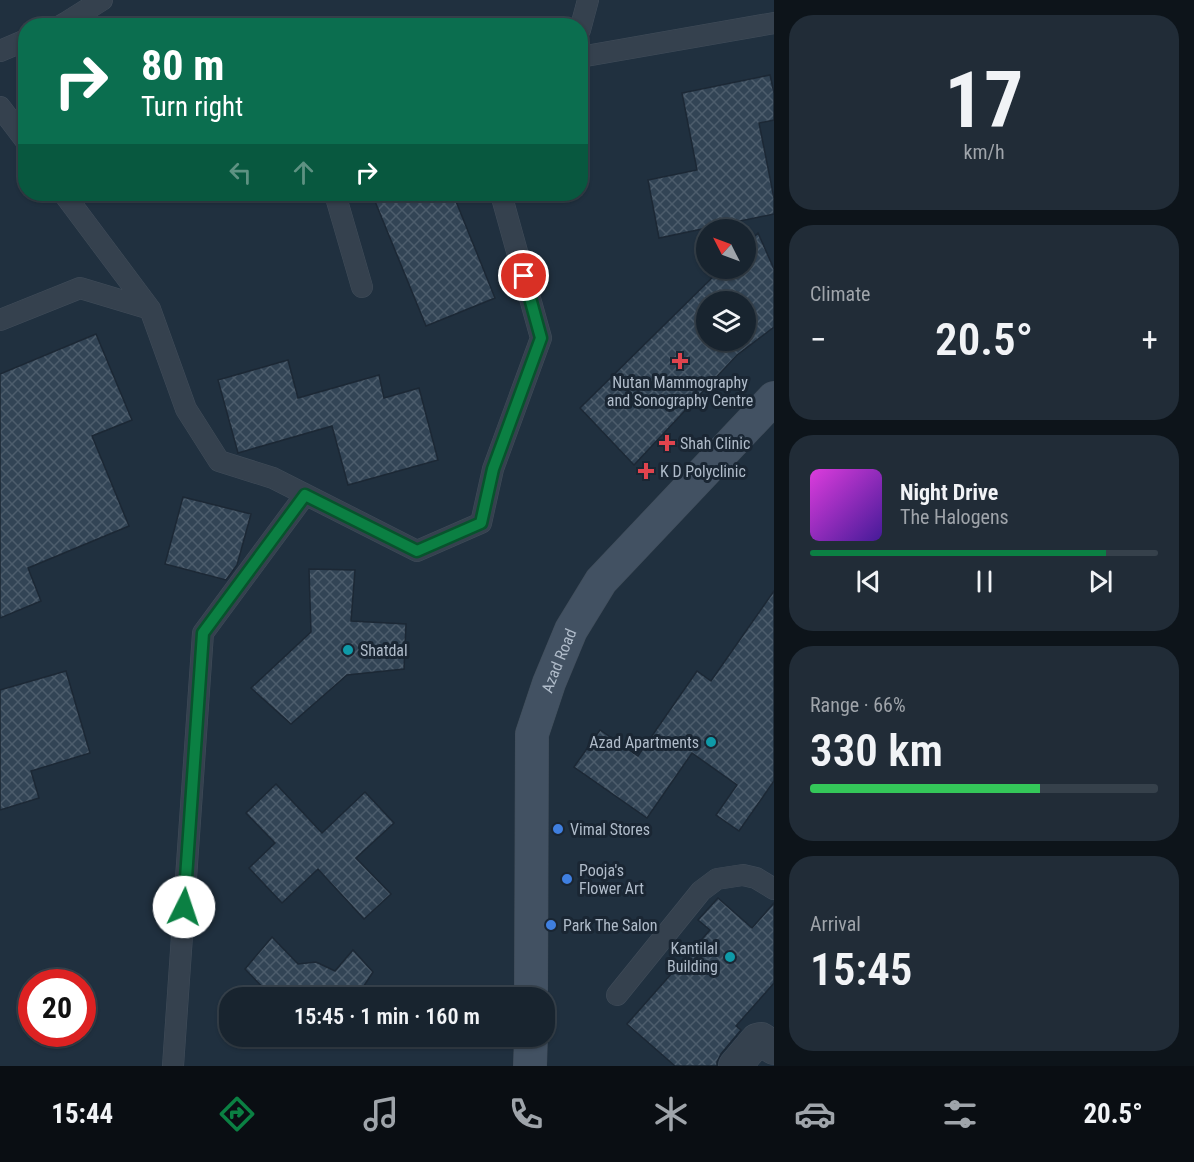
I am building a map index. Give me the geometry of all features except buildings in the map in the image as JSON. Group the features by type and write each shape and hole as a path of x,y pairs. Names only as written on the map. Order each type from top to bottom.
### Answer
{"street":[{"name":"Azad Road","path":"531,987 532,734 566,640 601,581 774,398"},
{"path":"735,1066 757,1040 761,1039 774,1048"},
{"path":"530,1066 531,1047"}],"lane":[{"path":"73,18 102,0"},
{"path":"583,18 588,0"},
{"path":"588,56 774,23"},
{"path":"0,51 18,43"},
{"path":"0,107 18,131"},
{"path":"69,201 150,309 186,409 219,461 273,478 417,551 481,523 493,469 541,338 503,201"},
{"path":"337,201 362,287"},
{"path":"0,320 80,288 150,309"},
{"path":"173,1066 203,633 305,495"},
{"path":"617,995 701,891 717,879 743,875 756,878 774,889"}],"place":[{"name":"Nutan Mammography and Sonography Centre","path":"680,361"},
{"name":"Shah Clinic","path":"667,443"},
{"name":"K D Polyclinic","path":"646,471"},
{"name":"Shatdal","path":"348,650"},
{"name":"Azad Apartments","path":"711,742"},
{"name":"Vimal Stores","path":"558,829"},
{"name":"Pooja's Flower Art","path":"567,879"},
{"name":"Park The Salon","path":"551,925"},
{"name":"Kantilal Building","path":"730,957"}],"route":[{"path":"184,907 203,633 305,495 417,551 481,523 493,469 541,338 524,276"}]}
